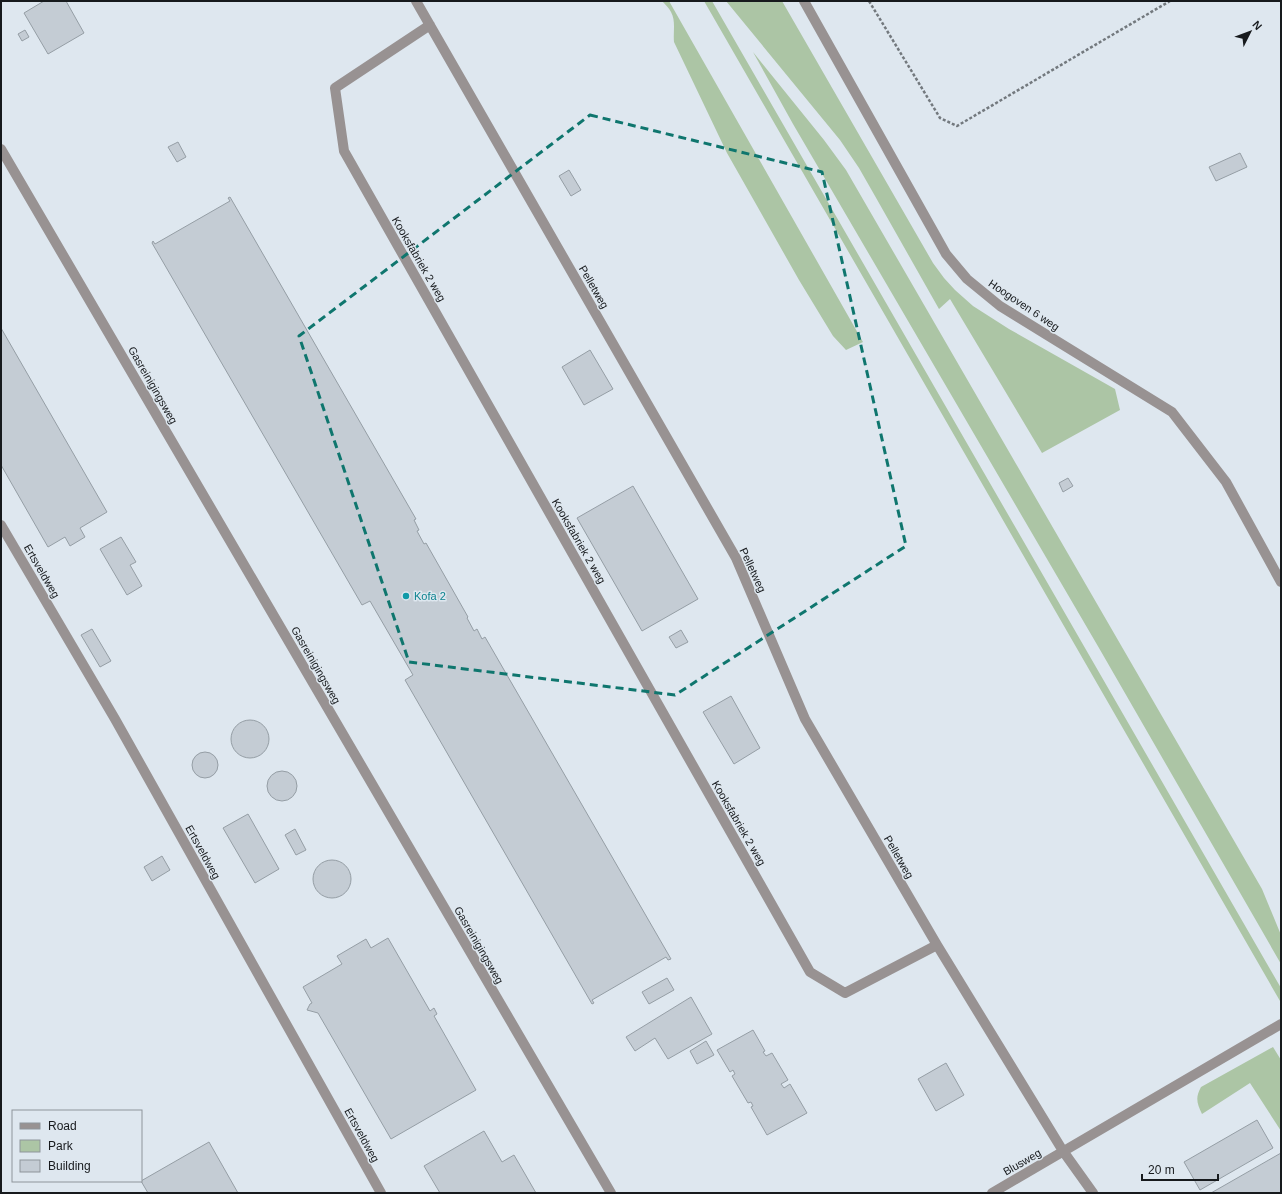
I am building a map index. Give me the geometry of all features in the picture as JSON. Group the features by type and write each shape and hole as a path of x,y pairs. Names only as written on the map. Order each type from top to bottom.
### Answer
{"lane":[{"name":"Pelletweg","path":"416,1 736,558 805,719 937,945 1063,1152 1093,1193"},
{"name":"Hoogoven 6 weg","path":"804,1 946,254 967,279 1000,306 1172,412 1226,482 1281,582"},
{"name":"Kooksfabriek 2 weg","path":"430,25 335,88 344,151 810,972 845,994 937,945"},
{"name":"Gasreinigingsweg","path":"1,149 611,1193"},
{"name":"Ertsveldweg","path":"1,525 118,726 381,1193"},
{"name":"Blusweg","path":"992,1193 1281,1024"}],"path":[{"path":"869,1 940,118 957,126 1170,1"}],"highlighted area":[{"path":"590,115 822,172 906,546 675,695 409,662 299,336"}],"green space":[{"path":"662,1 669,1 863,342 846,350 833,336 799,280 727,153 674,42 673,15"},
{"path":"704,1 712,1 1281,988 1280,1001"},
{"path":"726,1 782,1 933,263 944,278 973,306 1009,329 1115,389 1120,410 1042,453 950,299 939,309 859,168 840,140"},
{"path":"753,52 824,140 846,170 1262,889 1281,935 1281,964 1099,648 793,124"},
{"path":"1273,1047 1281,1060 1281,1131 1250,1083 1202,1114 1197,1100 1201,1087"}],"building":[{"path":"44,1 66,1 84,33 48,54 24,13"},
{"path":"25,30 29,37 22,41 18,34"},
{"path":"178,142 186,157 177,162 168,147"},
{"path":"1240,153 1247,167 1216,181 1209,167"},
{"path":"569,170 581,190 571,196 559,176"},
{"name":"Kofa 2","path":"230,197 416,519 414,520 419,530 417,531 424,544 426,543 468,617 467,618 474,631 477,629 482,639 485,637 671,959 668,960 666,957 592,1000 594,1003 592,1004 405,680 413,675 370,601 362,605 152,243 153,241 155,244 230,201 228,198"},
{"path":"1,328 107,512 80,528 85,537 70,546 65,537 48,547 1,465"},
{"path":"590,350 613,389 584,405 562,367"},
{"path":"1068,478 1073,486 1063,492 1059,483"},
{"path":"633,486 698,599 642,631 577,518"},
{"path":"121,537 136,562 130,565 142,586 127,595 100,549"},
{"path":"92,629 111,661 100,667 81,635"},
{"path":"681,630 688,642 676,648 669,637"},
{"path":"731,696 760,748 734,764 703,712"},
{"path":"246,720 254,720 266,729 269,739 266,749 260,755 254,758 246,758 234,749 231,743 231,735 240,723"},
{"path":"205,752 214,756 218,765 214,774 205,778 196,774 192,765 196,756"},
{"path":"282,771 293,775 297,786 293,797 282,801 271,797 267,786 271,775"},
{"path":"248,814 279,869 255,883 223,828"},
{"path":"295,829 306,850 296,855 285,835"},
{"path":"162,856 170,870 152,881 144,867"},
{"path":"328,860 336,860 346,865 350,872 350,886 346,893 336,898 328,898 318,893 316,890 313,883 313,875 318,865 321,863"},
{"path":"388,938 430,1011 434,1008 437,1014 434,1016 476,1090 391,1139 318,1013 307,1010 312,1003 303,987 342,964 337,956 366,939 371,948"},
{"path":"667,978 674,990 649,1004 642,992"},
{"path":"691,997 712,1034 668,1059 655,1038 635,1051 626,1037"},
{"path":"753,1030 765,1051 763,1052 766,1056 772,1053 788,1080 781,1084 784,1088 790,1084 807,1113 767,1135 751,1107 753,1106 751,1102 748,1103 732,1076 735,1074 733,1070 730,1072 717,1050"},
{"path":"706,1041 714,1055 697,1064 690,1051"},
{"path":"946,1063 964,1095 936,1111 918,1079"},
{"path":"1257,1120 1273,1148 1200,1190 1184,1162"},
{"path":"484,1131 502,1162 514,1155 536,1193 440,1193 424,1166"},
{"path":"209,1142 238,1193 148,1193 142,1180"},
{"path":"1281,1153 1281,1193 1211,1193"}],"place":[{"name":"Kofa 2","path":"406,596"}]}
